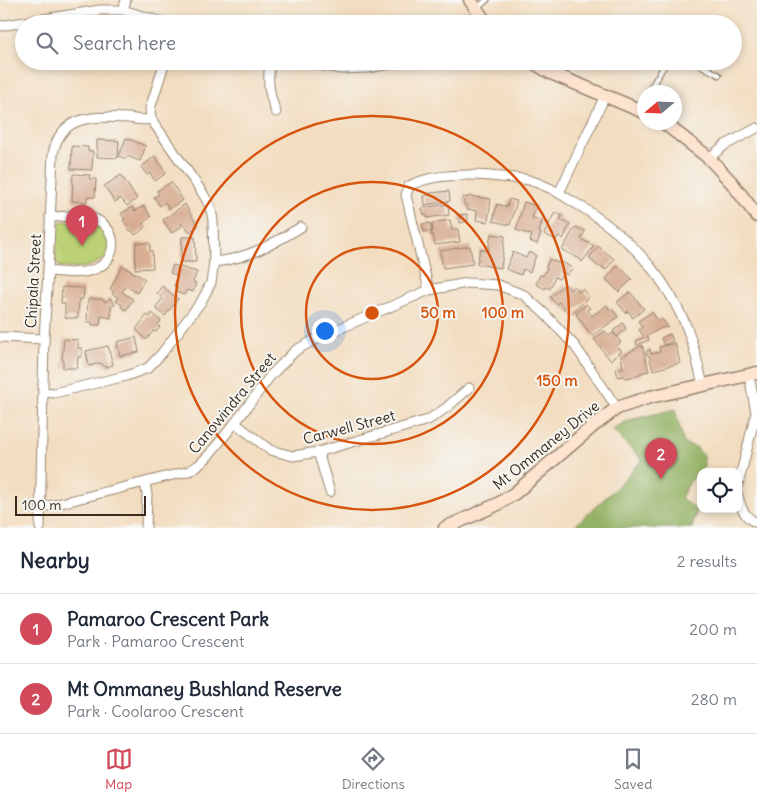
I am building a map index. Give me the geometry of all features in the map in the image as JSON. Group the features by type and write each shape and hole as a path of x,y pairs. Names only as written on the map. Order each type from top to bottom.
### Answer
{"street":[{"path":"123,10 126,0"},
{"path":"472,5 480,15"},
{"path":"69,15 100,10 123,10 139,15"},
{"path":"0,26 15,24"},
{"path":"42,392 54,393 126,376 148,368 162,353 200,302 211,282 214,262 210,206 151,119 150,109 162,70"},
{"path":"268,70 268,87 276,112"},
{"path":"546,70 605,96 637,105"},
{"path":"559,193 605,96"},
{"name":"Chipala Street","path":"40,528 44,339 55,140 64,129 73,123 100,116 151,119"},
{"path":"709,158 725,145 757,128"},
{"path":"673,130 709,158 732,183 757,216"},
{"path":"429,290 406,196 409,186 420,180 481,175 529,180 559,193 606,223 629,242 654,270 681,314 692,342 703,385"},
{"path":"48,271 82,272 102,266 109,259 112,245 111,234 106,226 90,217 50,217"},
{"path":"214,262 232,260 252,254 301,227"},
{"name":"Canowindra Street","path":"40,506 49,506 189,471 200,464 236,423 271,375 296,350 320,337 429,290 467,283 498,285 524,295 575,346 617,408"},
{"path":"0,338 44,339"},
{"path":"742,469 756,412 753,374"},
{"name":"Mt Ommaney Drive","path":"445,528 498,504 515,493 593,426 617,408 650,398 753,374"},
{"name":"Carwell Street","path":"236,423 270,450 293,456 318,452 428,420 446,408 469,388"},
{"path":"318,452 330,492"},
{"path":"145,483 147,494 146,528"},
{"path":"742,509 750,520 757,523"}],"lane":[{"path":"472,5 487,0"},
{"path":"652,85 661,70"},
{"path":"710,70 719,75"}],"green space":[{"path":"60,222 93,223 104,229 108,234 109,243 106,257 101,261 84,267 60,267 55,260 57,229"},
{"path":"675,409 684,444 696,447 704,457 704,467 697,468 697,474 689,483 681,498 697,510 692,528 572,528 614,490 642,460 612,429 630,420"}],"building":[{"path":"126,138 146,146 140,161 127,156 126,159 119,156"},
{"path":"97,140 119,141 118,158 97,157"},
{"path":"72,146 88,147 88,151 93,151 92,170 71,169"},
{"path":"155,156 166,173 155,181 150,173 147,175 141,167"},
{"path":"73,174 90,175 89,179 96,179 95,197 87,197 87,202 72,201"},
{"path":"121,175 137,199 127,206 121,198 115,202 104,186"},
{"path":"171,182 183,200 169,209 165,202 160,206 154,197 159,194 157,191"},
{"path":"449,191 450,201 425,205 424,196 430,195 430,193"},
{"path":"468,196 491,199 488,222 476,220 477,211 467,209 468,206 465,206 463,197 468,198"},
{"path":"509,199 517,201 510,225 493,221 497,204 507,207"},
{"path":"524,202 536,206 532,218 542,220 539,232 541,233 537,244 530,241 532,235 516,230"},
{"path":"185,204 198,226 190,232 183,223 181,224 182,226 172,233 163,220"},
{"path":"448,204 449,215 427,218 427,215 424,215 422,208"},
{"path":"144,206 151,217 143,223 146,227 135,235 132,230 130,231 121,214 132,207 135,211"},
{"path":"555,212 562,216 560,219 570,224 563,239 558,236 556,240 544,234"},
{"path":"467,214 468,221 460,223 459,215"},
{"path":"450,220 452,230 458,229 460,242 435,245 433,234 431,235 433,231 432,223"},
{"path":"430,223 432,231 424,232 422,224"},
{"path":"575,227 585,231 581,239 594,246 582,262 580,259 562,250"},
{"path":"491,234 505,236 501,268 477,264 480,249 488,251"},
{"path":"182,237 195,237 196,262 181,262"},
{"path":"136,243 150,243 153,268 135,269"},
{"path":"470,246 473,264 443,268 440,251"},
{"path":"598,246 614,259 606,270 601,266 599,267 589,258"},
{"path":"513,252 526,258 529,252 536,255 530,272 523,269 521,275 506,269"},
{"path":"549,259 561,264 562,262 572,268 567,275 563,272 559,279 555,277 550,289 546,287 545,289 536,284 540,275 543,276 547,269"},
{"path":"173,265 197,272 193,282 196,283 193,292 187,290 184,295 176,292 178,288 174,286 178,276 170,273"},
{"path":"618,265 632,279 619,292 606,279"},
{"path":"122,266 145,279 137,293 126,286 122,292 133,299 126,310 116,301 118,297 112,294 114,291 110,289"},
{"path":"565,284 570,290 574,286 579,292 582,289 589,297 570,315 559,302 556,304 550,297"},
{"path":"162,286 178,299 165,316 155,308 163,298 157,293"},
{"path":"62,287 84,288 83,299 79,299 78,318 65,318 65,304 61,303"},
{"path":"630,292 644,309 633,318 617,302"},
{"path":"110,298 115,305 111,307 111,318 101,316 100,325 92,325 92,322 87,322 88,299 101,299 106,302"},
{"path":"586,304 590,308 587,310 592,316 607,305 618,317 592,336 576,314"},
{"path":"652,312 658,321 662,319 668,327 661,328 647,336 649,340 637,345 636,341 644,337 639,330 642,327 638,321"},
{"path":"152,313 161,321 158,325 160,327 156,332 153,331 146,340 136,329 147,315 150,317"},
{"path":"623,323 626,329 617,337 613,331"},
{"path":"605,331 609,336 613,333 621,342 617,346 622,351 610,360 594,339"},
{"path":"670,334 673,341 664,345 661,338"},
{"path":"136,337 139,352 120,356 117,342"},
{"path":"64,339 78,340 78,348 82,348 81,357 78,357 77,368 63,368"},
{"path":"675,343 680,363 653,370 649,355 646,352 650,349 651,354 660,352 659,347"},
{"path":"642,345 649,371 640,373 641,375 625,378 625,376 618,377 616,369 623,368 621,357"},
{"path":"108,346 113,365 106,367 100,363 89,366 86,351"}],"place":[{"name":"Pamaroo Crescent Park","path":"82,246"},
{"name":"Mt Ommaney Bushland Reserve","path":"661,479"}]}
